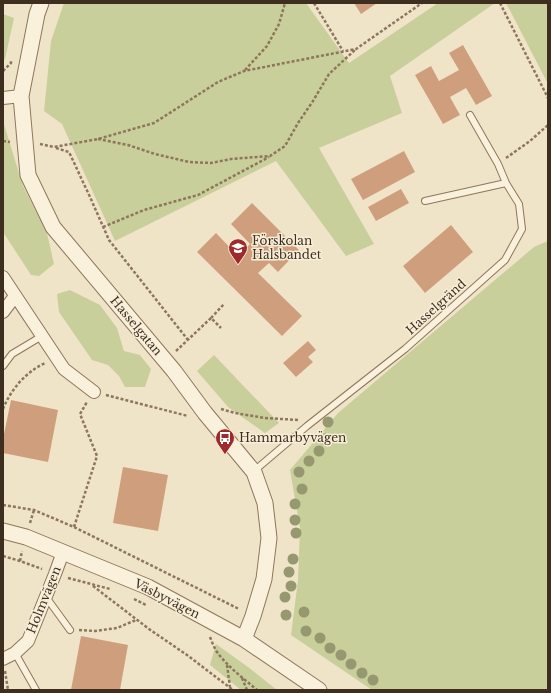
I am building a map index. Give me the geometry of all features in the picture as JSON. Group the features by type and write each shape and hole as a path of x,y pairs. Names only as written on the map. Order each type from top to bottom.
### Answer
{"street":[{"name":"Hasselgatan","path":"41,3 37,14 21,96 28,175 53,227 174,371 205,413 254,472 265,503 269,538 264,579 253,616 244,639"},
{"path":"3,98 21,96"},
{"path":"3,277 64,369 94,392"},
{"path":"3,312 15,296"},
{"name":"Väsbyvägen","path":"3,531 26,537 148,588 244,639 319,690"},
{"name":"Holmvägen","path":"3,659 15,653 28,640 55,574 62,552"}],"lane":[{"name":"Hasselgränd","path":"254,472 307,426 405,349 505,260 522,229 519,204 506,183 498,164 470,115"},
{"path":"425,201 506,183"},
{"path":"3,366 12,354 42,336"},
{"path":"46,597 70,630"},
{"path":"15,653 36,690"}],"path":[{"path":"244,71 267,46 279,24 285,3"},
{"path":"314,3 343,51"},
{"path":"102,226 144,210 198,196 285,146 329,74 356,49 422,3"},
{"path":"500,3 548,98"},
{"path":"54,147 98,139 154,123 218,82 244,71 356,49"},
{"path":"498,164 530,141 548,125"},
{"path":"98,139 128,145 155,154 188,162 211,163 231,159 270,156"},
{"path":"3,141 12,142"},
{"path":"39,144 69,152 109,240 188,340"},
{"path":"171,355 224,304"},
{"path":"211,318 221,328"},
{"path":"3,408 7,398 15,387 34,368 56,357"},
{"path":"74,527 97,456 80,414 94,392 198,419 205,413"},
{"path":"221,409 265,418 302,420"},
{"path":"3,504 34,510 74,527 253,616"},
{"path":"3,556 55,574 114,590"},
{"path":"92,585 136,620 187,655 233,690"},
{"path":"128,596 150,606"},
{"path":"70,630 94,631 117,628 136,620"},
{"path":"214,638 209,635 216,650 227,664 257,690"},
{"path":"3,659 8,690"},
{"path":"227,664 230,688"},
{"path":"242,678 247,690"}],"green space":[{"path":"64,3 306,3 349,63 438,3 495,3 390,76 402,113 319,148 374,244 346,256 276,161 115,241 62,124 44,111 51,41"},
{"path":"506,3 548,3 548,84"},
{"path":"3,14 14,18 5,59 3,61"},
{"path":"3,121 23,186 47,233 54,264 39,276 31,275 3,232"},
{"path":"548,241 548,690 372,690 291,635 298,580 300,528 290,470 338,413 534,247"},
{"path":"70,290 100,305 117,328 124,351 140,355 151,369 145,387 125,387 119,376 108,365 92,360 59,312 57,294"},
{"path":"214,355 279,423 265,433 228,407 197,371"},
{"path":"216,644 277,690 241,690 210,665"}],"building":[{"path":"354,3 377,3 361,14"},
{"path":"463,45 492,96 476,105 466,88 450,97 460,115 443,124 415,75 431,66 439,81 459,70 449,53"},
{"path":"404,151 415,172 363,200 351,179"},
{"path":"401,189 409,203 376,221 368,207"},
{"path":"252,203 299,250 278,272 269,263 258,273 302,316 282,336 197,252 216,233 238,256 250,244 231,224"},
{"path":"451,225 473,252 425,293 403,266"},
{"path":"308,341 316,350 308,357 313,362 296,377 283,363"},
{"path":"11,400 58,410 48,462 3,453 3,439"},
{"path":"123,467 168,475 158,531 113,523"},
{"path":"81,636 128,645 120,690 71,690"}],"place":[{"name":"Förskolan Halsbandet","path":"238,265"},
{"name":"Hammarbyvägen","path":"225,455"}]}
